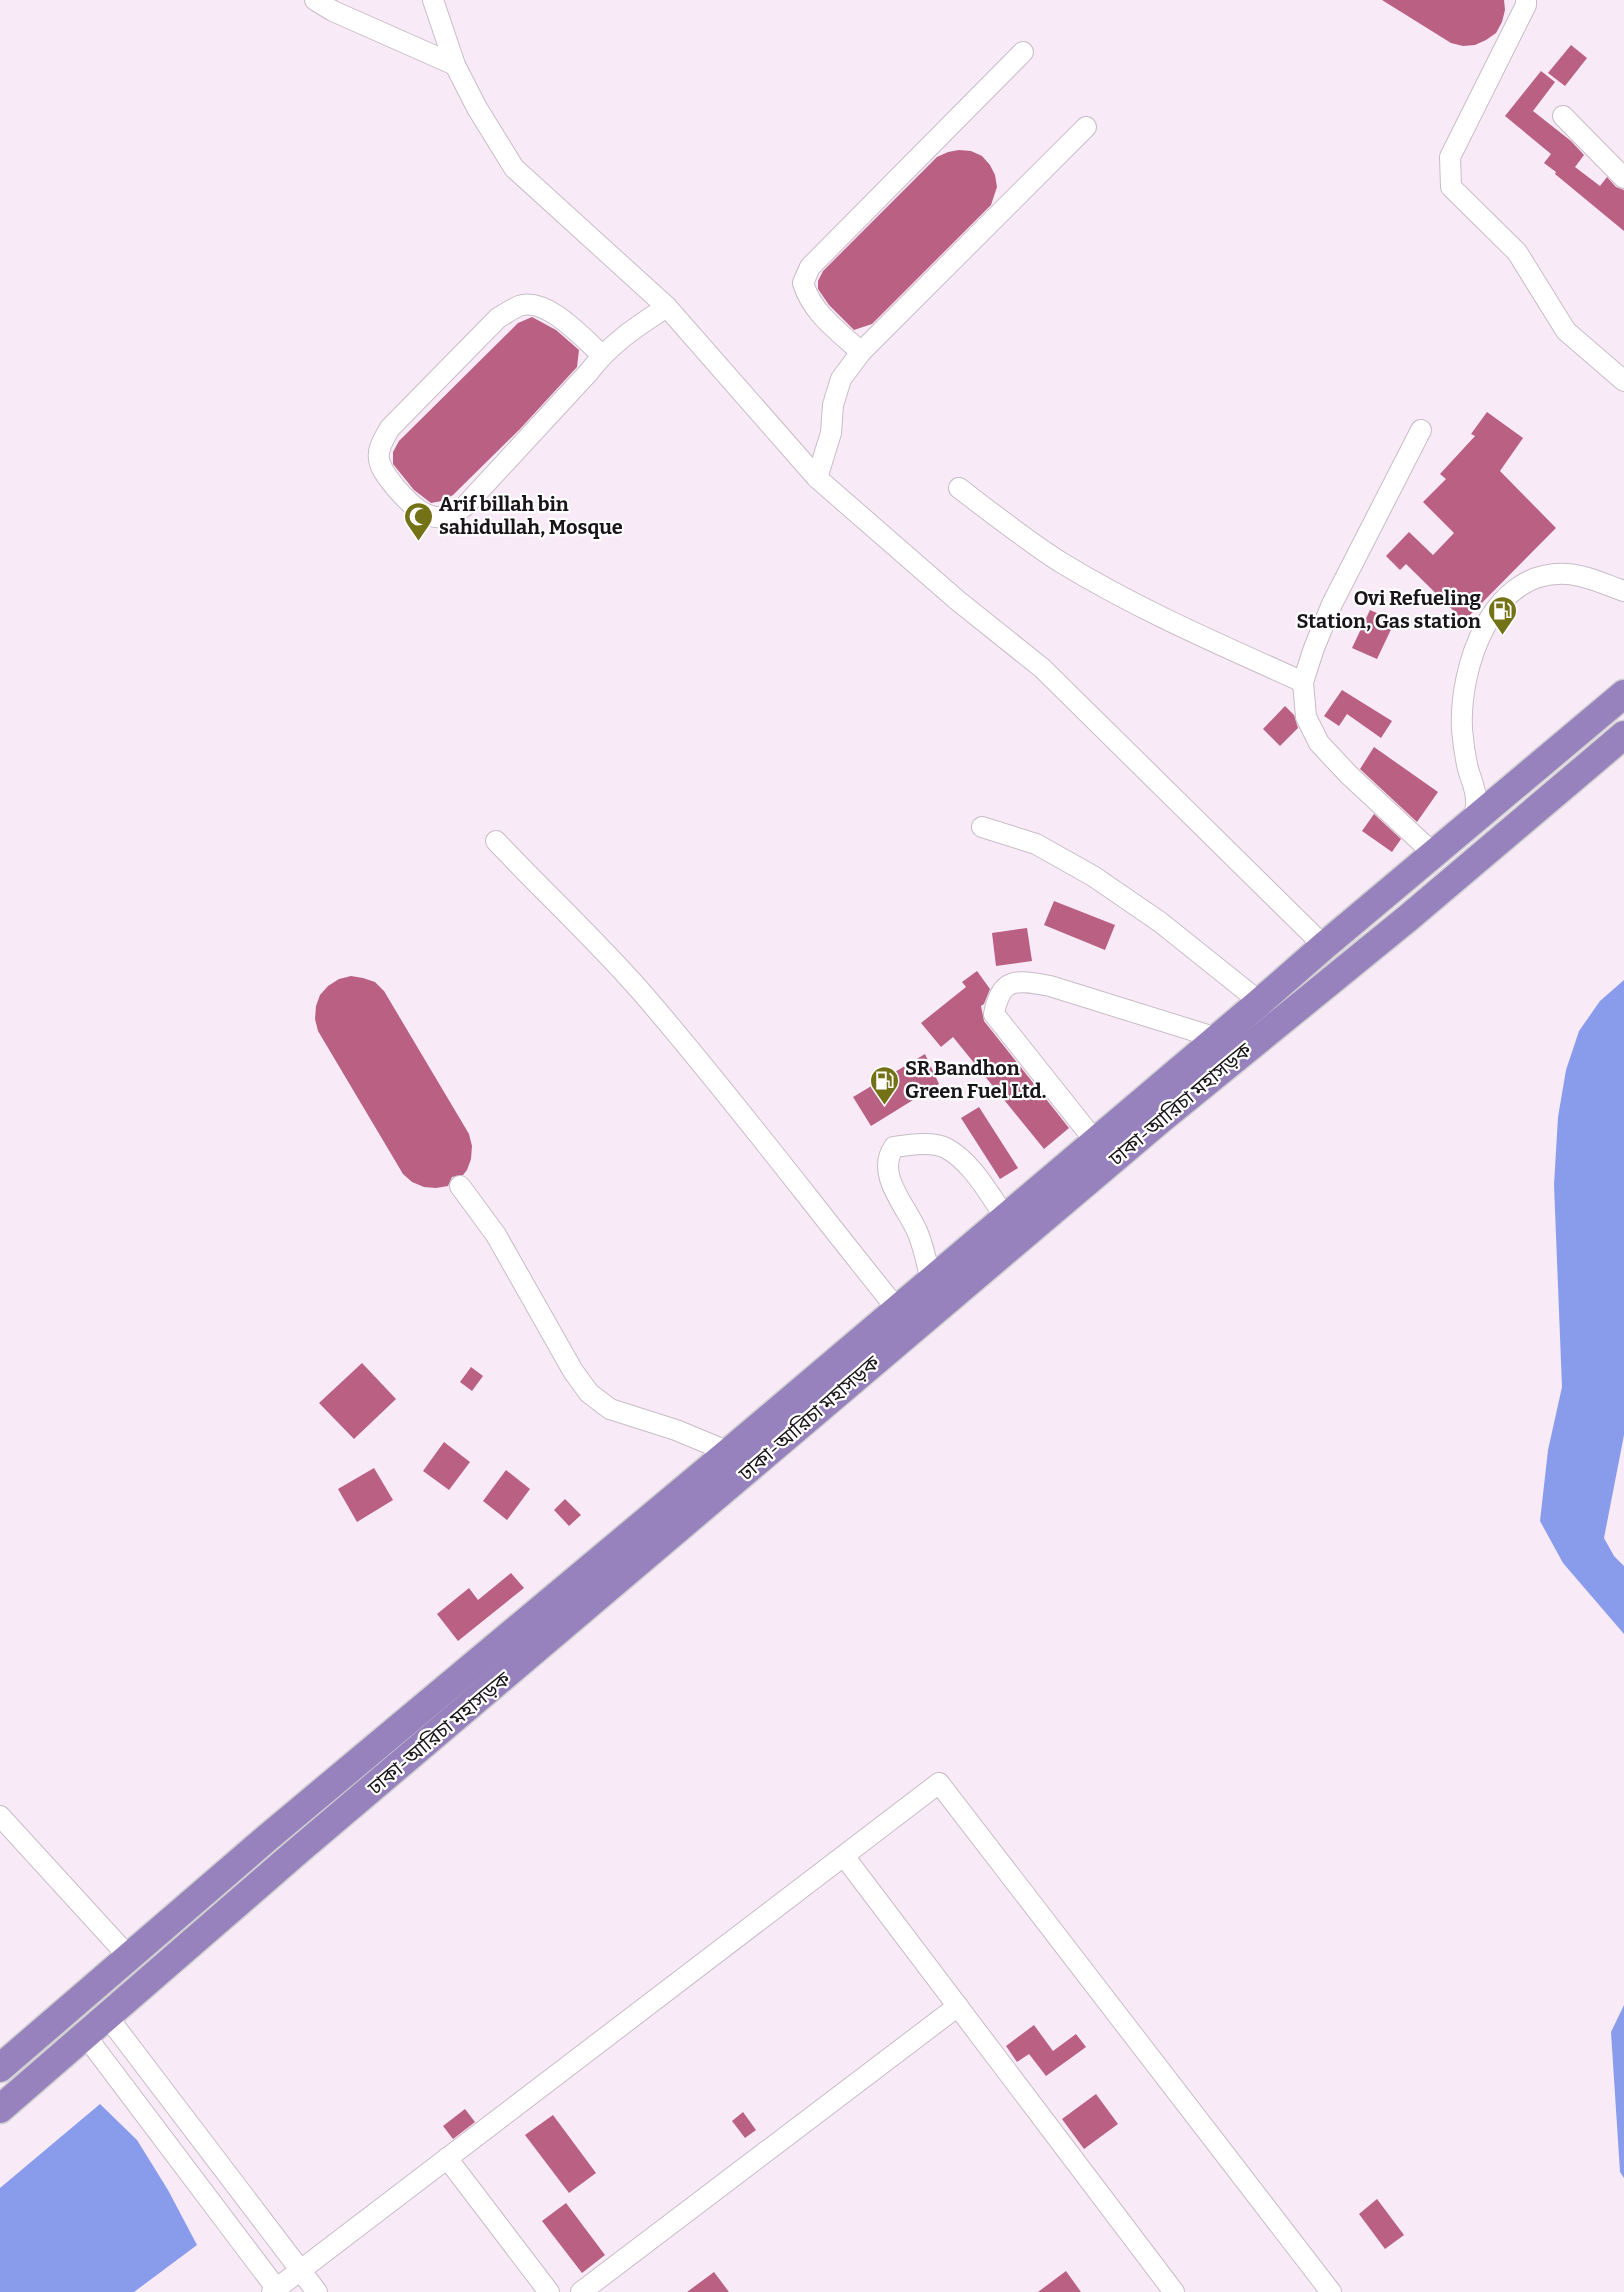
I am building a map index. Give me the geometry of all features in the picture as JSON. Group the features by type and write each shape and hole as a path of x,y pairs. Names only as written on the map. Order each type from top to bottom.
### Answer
{"highway":[{"name":"ঢাকা-আরিচা মহাসড়ক","path":"0,2067 128,1956 729,1452 1624,694"},
{"name":"ঢাকা-আরিচা মহাসড়ক","path":"0,2109 1161,1119 1408,918 1624,735"}],"street":[{"path":"315,0 333,12 455,65"},
{"path":"433,0 455,65 477,108 514,168 667,307 817,478 957,600 1042,668 1324,946"},
{"path":"1526,0 1526,5 1450,157 1451,187 1517,252 1566,331 1624,381"},
{"path":"861,352 817,312 808,299 803,283 810,267 1023,52"},
{"path":"1563,116 1624,178"},
{"path":"817,478 831,433 833,405 841,380 861,352 1086,127"},
{"path":"602,355 553,313 539,305 521,305 498,318 390,428 382,443 378,458 384,474 410,504 425,514 439,517 451,516 480,489 602,355 629,331 667,307"},
{"path":"1421,430 1332,604 1303,682 1306,717 1319,743 1348,775 1434,854"},
{"path":"959,488 1021,536 1107,589 1158,616 1303,682"},
{"path":"1472,822 1477,802 1468,767 1462,728 1467,674 1471,655 1494,612 1514,590 1531,580 1545,576 1567,574 1624,591"},
{"path":"982,827 1036,844 1093,876 1161,922 1260,1002"},
{"path":"496,841 642,993 761,1135 818,1212 897,1309"},
{"path":"1095,1141 994,1014 997,996 1010,984 1027,982 1050,986 1217,1038"},
{"path":"931,1281 923,1247 911,1218 890,1181 888,1160 894,1146 915,1144 945,1148 971,1171 1005,1217"},
{"path":"460,1185 496,1235 573,1371 589,1393 610,1409 676,1430 729,1452"},
{"path":"85,2035 276,2291 300,2270 939,1783 1331,2292"},
{"path":"0,1816 128,1956"},
{"path":"844,1856 1174,2292"},
{"path":"581,2292 958,2006"},
{"path":"107,2016 316,2292"},
{"path":"447,2158 549,2292"}],"water":[{"path":"1624,980 1624,1435 1604,1538 1614,1556 1624,1566 1624,1634 1563,1563 1540,1521 1548,1450 1562,1387 1554,1185 1558,1117 1566,1070 1579,1031 1600,1001"},
{"path":"1624,2005 1624,2178 1620,2172 1611,2032"},
{"path":"100,2104 137,2140 168,2190 197,2245 134,2292 0,2292 0,2188"}],"building":[{"path":"1382,0 1504,0 1505,10 1496,33 1475,45 1463,46 1451,43"},
{"path":"1571,45 1587,58 1565,86 1548,73"},
{"path":"1541,71 1555,82 1533,111 1571,141 1584,155 1575,167 1600,186 1607,177 1616,187 1624,190 1624,231 1555,174 1556,172 1544,163 1551,154 1505,116"},
{"path":"959,150 971,151 982,156 990,165 997,187 991,205 872,324 854,330 829,305 818,289 818,281 823,271 937,157"},
{"path":"532,317 556,330 579,350 577,367 520,429 453,495 442,501 431,503 414,490 393,464 393,452 399,441 518,323"},
{"path":"1487,412 1523,438 1500,471 1556,528 1464,621 1406,564 1400,570 1386,556 1409,532 1433,555 1454,533 1423,502 1446,479 1440,474 1475,436 1471,434"},
{"path":"1370,610 1395,621 1377,659 1352,648"},
{"path":"1342,690 1392,721 1381,738 1347,714 1339,726 1324,716"},
{"path":"1285,706 1294,715 1298,728 1280,746 1263,729"},
{"path":"1374,747 1438,792 1417,822 1360,769"},
{"path":"1374,814 1401,839 1392,852 1362,831"},
{"path":"1054,901 1115,925 1105,950 1044,925"},
{"path":"1027,928 1032,961 996,966 992,933"},
{"path":"977,971 990,989 981,1006 984,1021 1069,1128 1044,1149 953,1037 941,1047 921,1023 966,987 962,982"},
{"path":"351,976 375,982 384,991 469,1134 472,1146 467,1170 463,1175 452,1177 448,1186 424,1187 412,1182 403,1174 318,1031 315,1019 320,995 339,979"},
{"path":"925,1054 939,1084 871,1126 853,1097"},
{"path":"979,1107 1018,1168 1000,1179 961,1118"},
{"path":"362,1363 396,1399 354,1439 319,1403"},
{"path":"471,1367 483,1376 472,1391 460,1382"},
{"path":"444,1442 470,1462 449,1490 423,1471"},
{"path":"374,1468 393,1500 357,1522 338,1489"},
{"path":"506,1470 530,1489 507,1520 483,1501"},
{"path":"565,1499 581,1515 569,1526 554,1510"},
{"path":"511,1573 524,1588 458,1641 437,1614 469,1588 478,1600"},
{"path":"1034,2025 1053,2051 1076,2034 1086,2047 1046,2076 1029,2054 1017,2062 1006,2046"},
{"path":"1096,2094 1118,2124 1084,2149 1062,2119"},
{"path":"465,2109 475,2122 453,2139 443,2126"},
{"path":"743,2112 756,2130 745,2138 732,2121"},
{"path":"553,2115 596,2173 569,2193 525,2135"},
{"path":"1377,2199 1404,2235 1385,2249 1359,2214"},
{"path":"566,2203 605,2255 582,2273 542,2221"},
{"path":"1066,2271 1081,2292 1038,2292"},
{"path":"714,2272 729,2292 687,2292"}],"place":[{"name":"Arif billah bin sahidullah, Mosque","path":"418,542"},
{"name":"Ovi Refueling Station, Gas station","path":"1502,636"},
{"name":"SR Bandhon Green Fuel Ltd.","path":"884,1106"}]}
